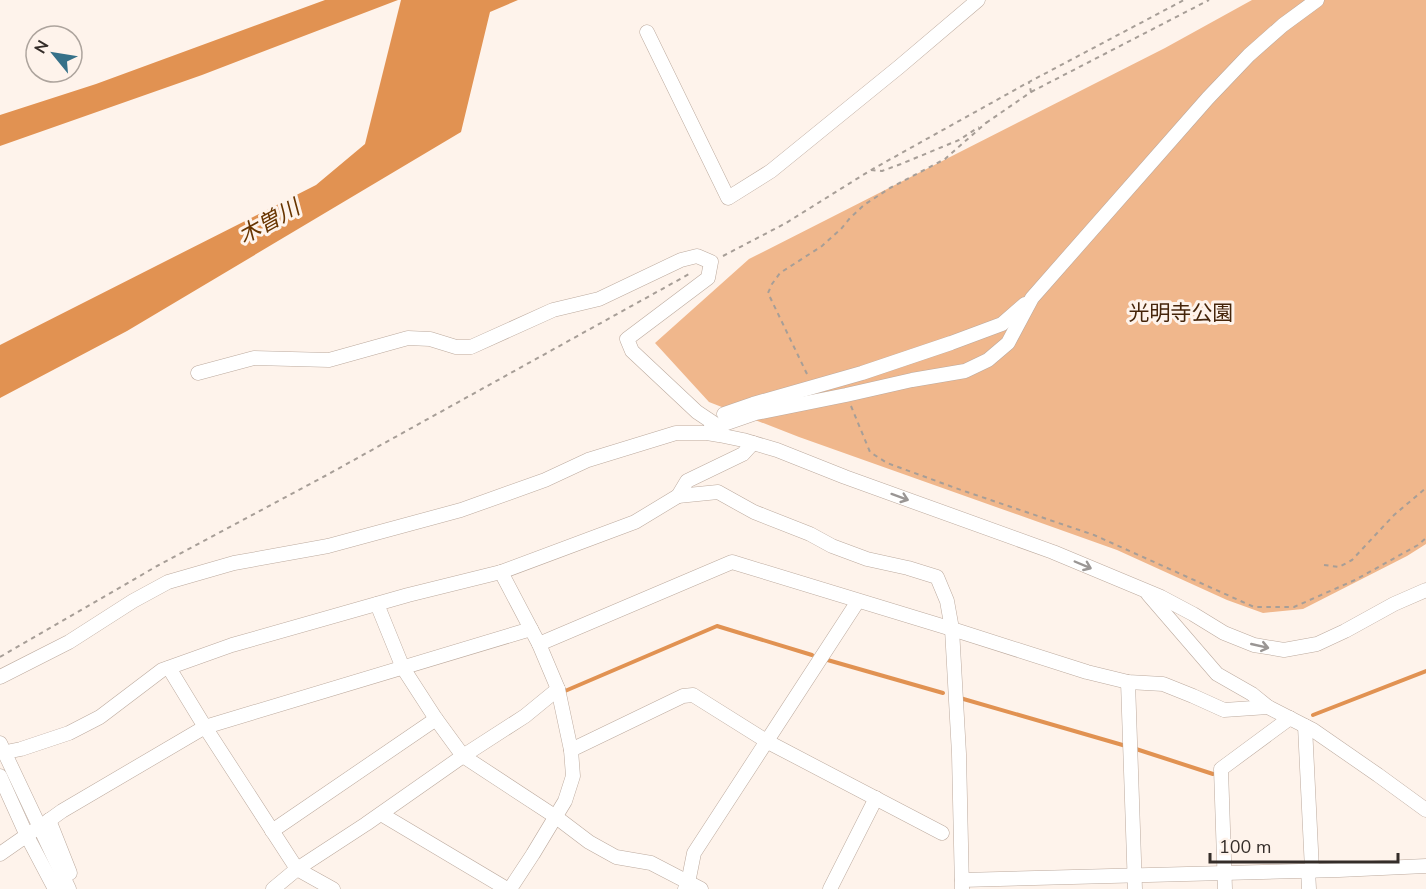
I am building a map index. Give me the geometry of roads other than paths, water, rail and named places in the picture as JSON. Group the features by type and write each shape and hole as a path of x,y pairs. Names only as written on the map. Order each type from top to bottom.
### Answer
{"street":[{"path":"647,32 728,198 771,171 978,0"},
{"path":"711,426 753,404 862,373 1002,324 1032,298 1216,89 1284,25 1317,0"},
{"path":"198,373 254,358 329,360 408,338 430,339 456,346 471,347 553,310 599,299 681,260 697,256 711,262 708,278 627,339 632,351 711,426 743,440 777,450 1053,552 1161,597 1224,633 1254,645 1284,650 1317,644 1426,590"},
{"path":"0,677 69,642 133,600 168,582 234,563 328,546 461,510 545,480 588,460 676,433 756,413 965,371 988,360 1008,342 1032,298"},
{"path":"678,496 687,481 743,454 753,443"},
{"path":"5,747 21,749 69,733 100,717 162,670 232,645 376,604 501,572 635,522 678,496 718,492 754,512 810,534 832,546 867,559 937,577 947,601 952,629 959,754 962,884 1135,874 1426,866"},
{"path":"539,644 732,562 1087,672 1128,682 1163,684 1224,710 1268,707"},
{"path":"381,814 508,889 565,801 573,776 571,750 558,689 539,644 501,572"},
{"path":"1144,590 1217,674 1252,694 1268,707 1305,726 1369,768 1426,810"},
{"path":"686,886 694,853 858,601"},
{"path":"376,604 403,668 463,756 556,817 589,842 616,857 651,863 686,886 701,889"},
{"path":"0,854 38,828 205,727 531,629"},
{"path":"169,668 297,868 333,889"},
{"path":"1128,682 1135,889"},
{"path":"273,889 297,868 525,716 558,689"},
{"path":"571,750 683,696 693,694 768,742 942,833"},
{"path":"1225,889 1221,769 1290,718"},
{"path":"272,831 436,719"},
{"path":"1305,726 1310,889"},
{"path":"5,747 69,889"},
{"path":"0,776 38,828 76,889"},
{"path":"830,889 876,798"},
{"path":"38,828 55,889"}],"water":[{"path":"325,0 398,0 202,75 0,146 0,115 96,84"},
{"name":"木曽川","path":"401,0 518,0 490,12 461,132 127,331 0,398 0,345 316,185 365,144"}],"waterway":[{"path":"565,691 717,626 812,655"},
{"path":"824,659 943,693"},
{"path":"1313,715 1426,671"},
{"path":"960,698 1126,746"},
{"path":"1136,749 1213,774"}],"park label":[{"name":"光明寺公園","path":"1181,313"}]}
